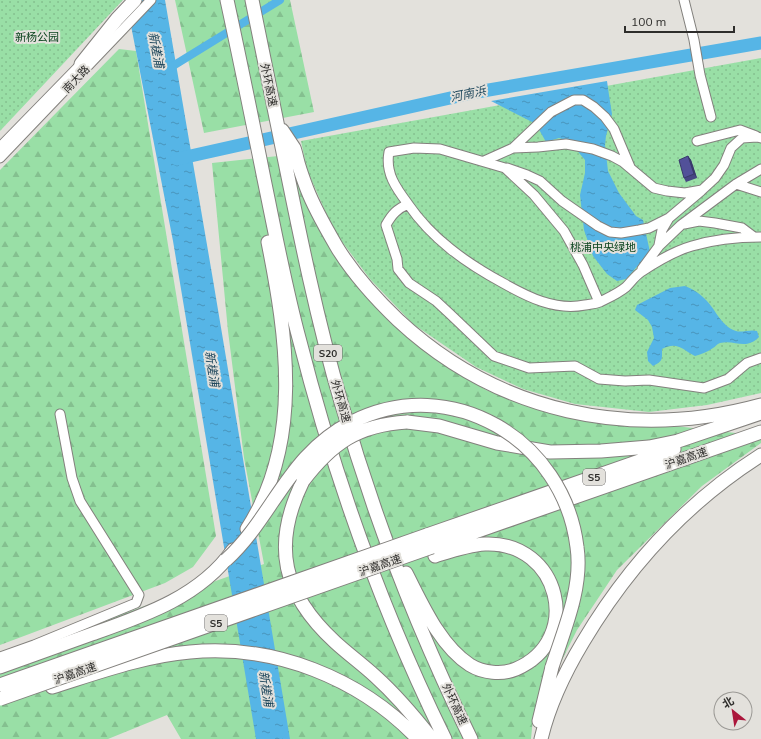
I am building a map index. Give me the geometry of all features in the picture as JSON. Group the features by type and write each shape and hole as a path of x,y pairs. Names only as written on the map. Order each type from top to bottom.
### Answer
{"highway":[{"path":"81,64 117,19 135,0"},
{"path":"226,560 254,517 268,489 278,461 285,411 285,354 283,324 250,129 238,85 242,72 227,0"},
{"name":"外环高速","path":"252,2 277,123 289,150 301,242 340,402 364,477 418,624 471,739"},
{"path":"289,150 320,218 339,250 361,281 386,308 414,334 444,357 476,377 512,394 552,407 593,416 636,420 675,420 708,416 761,405"},
{"name":"S20","path":"255,157 298,336 318,409 342,487 396,632 445,739"},
{"path":"0,666 139,617 186,594 207,578 240,546 294,469 312,450 330,435 352,422 372,414 398,407 427,405 454,408 481,418 505,430 528,448 546,468 560,491 573,521 578,549 577,579 571,610 552,667 541,711 537,739"},
{"path":"432,739 406,706 375,676 334,641 305,610 293,589 286,566 284,540 294,498 303,481 326,453 355,434 389,423 407,422 439,426 496,443 550,452 601,451 649,447 678,441 761,413"},
{"name":"沪嘉高速","path":"0,685 431,546 761,418"},
{"name":"沪嘉高速","path":"0,701 431,546 761,432"},
{"path":"541,739 548,713 569,668 591,628 623,583 659,540 680,518 729,478 761,455"},
{"path":"390,551 401,564 439,633 454,652 470,666 488,672 508,672 526,665 542,651 552,634 556,614 556,598 551,582 542,568 530,556 516,548 500,544 484,544 468,547 431,546"},
{"path":"0,701 158,657 191,652 228,651 290,661 344,682 390,712 418,739"}],"street":[{"name":"南大路","path":"0,146 144,0"},
{"name":"南大路","path":"0,158 152,0"},
{"path":"684,0 694,40 700,75 711,117"},
{"path":"484,161 513,148 551,112 574,100 583,100 605,116 614,129 630,168"},
{"path":"697,141 740,130 759,137"},
{"path":"759,137 742,138 731,148 724,165 715,178 669,218 649,228 621,233 610,232 598,226 562,201 540,181 527,175 484,161 440,149 414,148 390,152 388,158 390,177 396,188 415,214 457,255 527,296 548,304 565,307 581,306 598,302 625,288 640,273 659,246 680,225 736,184 761,170"},
{"path":"513,148 566,144 593,149 612,156 630,168 654,188 685,193 702,190"},
{"path":"505,168 534,195 564,231 583,265 598,302"},
{"path":"736,184 761,192"},
{"path":"408,204 397,209 390,217 386,225 397,259 398,269 409,282 450,314 494,356 528,368 575,366 599,380 649,380 704,388 728,379 747,363 761,358"},
{"path":"659,246 662,230 669,218"},
{"path":"680,225 699,221 715,223 742,228 758,237"},
{"path":"640,273 672,254 692,246 758,237"},
{"path":"0,657 34,645 136,603 139,595 80,501 72,478 60,414"}],"green space":[{"name":"新杨公园","path":"0,0 123,0 0,131"},
{"path":"175,0 290,0 314,112 204,133"},
{"path":"119,49 136,51 216,536 193,567 165,583 0,645 0,170"},
{"name":"桃浦中央绿地","path":"761,58 761,393 707,405 649,412 575,404 523,389 476,367 413,324 370,279 334,231 307,170 301,141"},
{"path":"288,155 325,235 433,356 486,390 537,409 602,422 667,425 761,436 761,443 702,486 617,570 577,630 533,718 531,739 181,739 167,715 108,739 0,739 0,657 264,564 244,458 228,331 212,163"}],"water":[{"name":"新槎浦","path":"126,0 165,0 290,739 256,739 173,241"},
{"path":"607,81 612,114 605,145 608,171 619,193 636,216 643,220 650,252 626,279 617,281 607,274 593,256 584,230 580,195 585,173 585,160 569,141 559,138 546,142 536,124 491,101"},
{"path":"685,286 691,288 710,304 723,322 731,329 736,331 757,331 759,337 754,341 744,344 730,342 720,343 709,351 695,356 676,346 667,347 662,349 662,358 659,363 653,366 648,361 647,352 654,338 652,327 648,320 635,310 637,305 670,288"}],"building":[{"path":"688,156 694,174 684,178 679,160"}],"waterway":[{"name":"新槎浦","path":"168,69 280,0"},
{"name":"河南浜","path":"177,159 477,92 761,43"}]}
